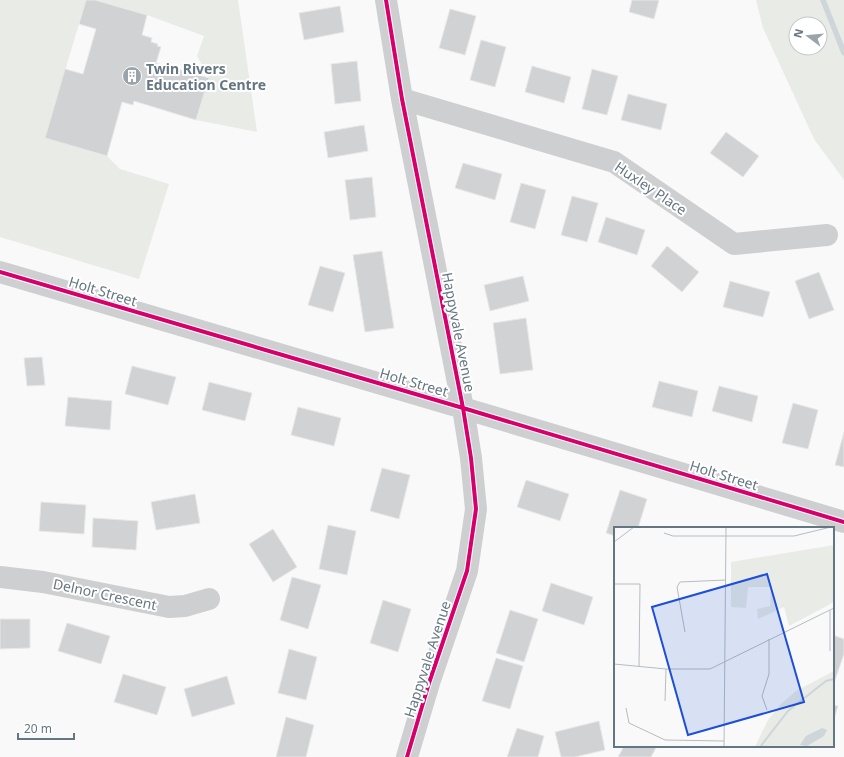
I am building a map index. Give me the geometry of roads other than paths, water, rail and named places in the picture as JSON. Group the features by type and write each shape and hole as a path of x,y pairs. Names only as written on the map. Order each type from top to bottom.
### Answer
{"street":[{"name":"Happyvale Avenue","path":"386,0 402,99 471,458 476,509 467,571 407,757"},
{"name":"Huxley Place","path":"402,99 614,162 734,244 828,235"},
{"name":"Holt Street","path":"0,272 844,522"},
{"name":"Delnor Crescent","path":"0,577 43,582 169,607 185,606 209,599"}],"waterway":[{"path":"823,0 844,53"}],"place":[{"name":"Twin Rivers Education Centre","path":"132,76"}]}
